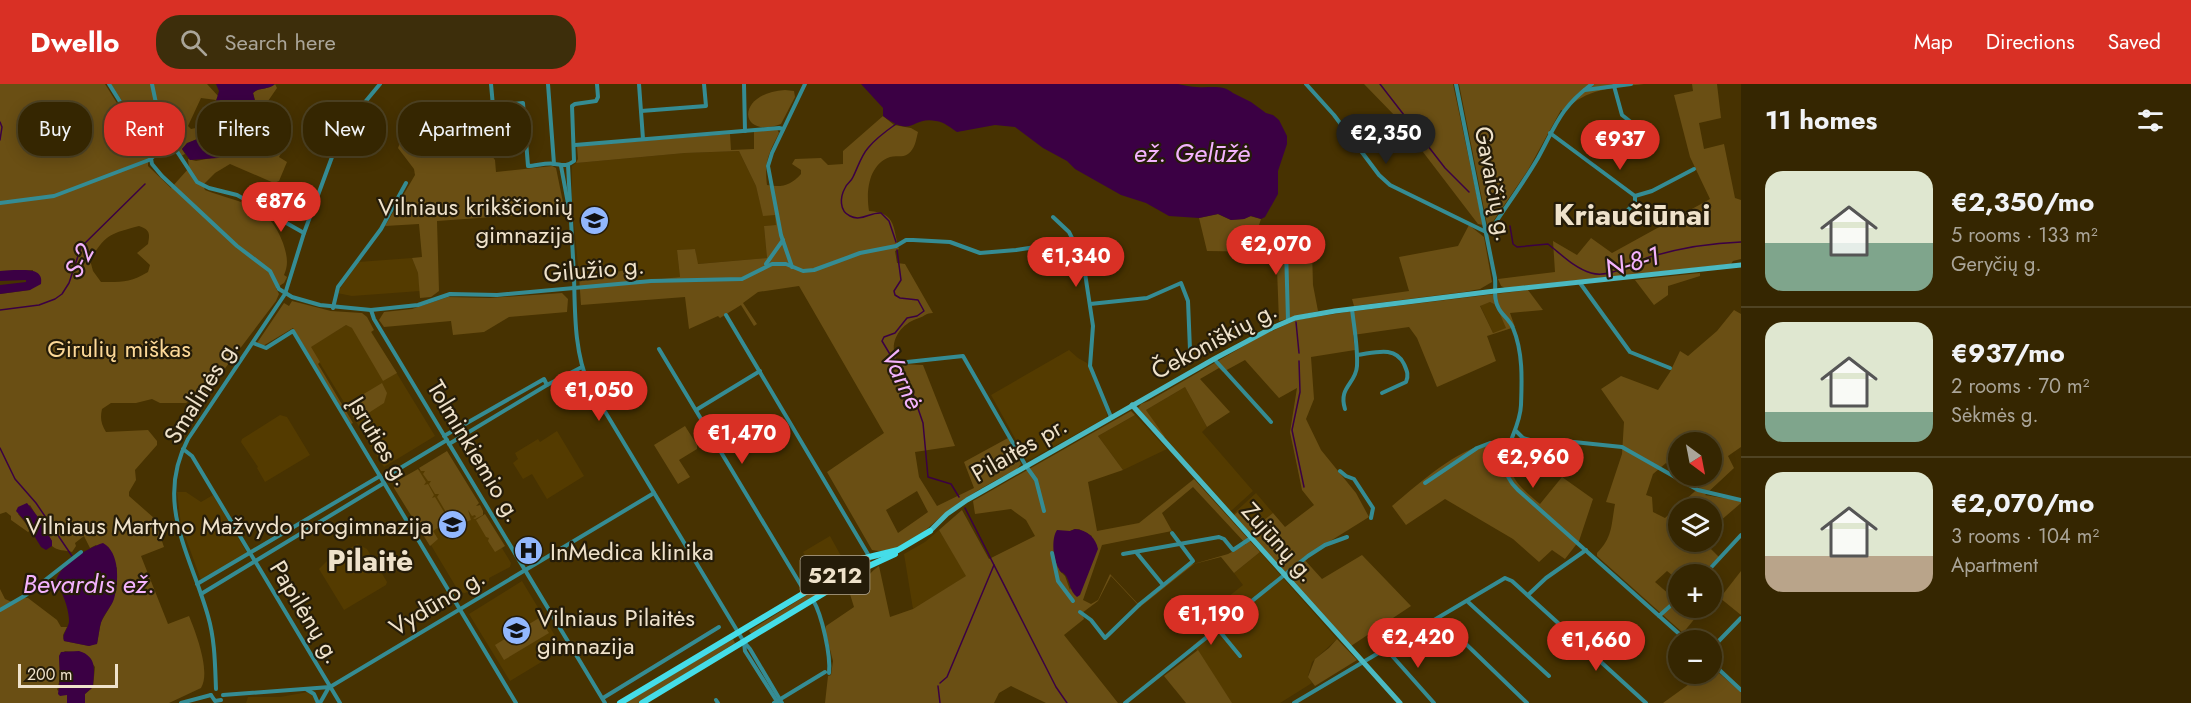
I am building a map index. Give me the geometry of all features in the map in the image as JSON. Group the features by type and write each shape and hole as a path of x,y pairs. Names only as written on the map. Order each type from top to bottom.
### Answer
{"main road":[{"name":"5212","path":"1494,291 1741,265"},
{"name":"Čekoniškių g.","path":"1132,405 1288,320 1308,315 1494,291"},
{"name":"Pilaitės pr.","path":"620,703 869,556 898,550 930,531 957,506 1132,405"},
{"name":"Zujūnų g.","path":"1132,405 1400,703"},
{"name":"Pilaitės pr.","path":"642,703 813,600 841,586 865,569 911,547 926,537 930,531"},
{"name":"5212","path":"865,569 871,561 869,556"}],"street":[{"path":"108,84 149,148 153,164 162,176 230,240 270,271 277,287 285,294"},
{"path":"152,84 155,102"},
{"name":"Smalinės g.","path":"216,689 214,642 208,616 178,532 174,503 175,477 183,449 285,294 304,233 339,138 351,119 380,84"},
{"path":"491,84 493,106 523,103 528,166 568,165 575,159 572,106 596,101 597,84"},
{"path":"548,84 554,164"},
{"path":"639,84 642,139"},
{"path":"641,111 706,106 704,84"},
{"path":"744,84 746,131"},
{"path":"1306,84 1334,115 1383,179 1407,195 1486,232 1492,228 1529,173 1564,108 1590,85"},
{"name":"Gavaičių g.","path":"1456,84 1495,278 1494,291 1498,307 1513,330 1520,353 1521,408 1516,431 1504,464 1510,483 1675,630"},
{"path":"1584,90 1631,84"},
{"path":"792,267 783,240 768,166 803,85"},
{"path":"1614,86 1622,115 1646,134 1655,131"},
{"path":"574,145 783,129"},
{"path":"1550,133 1635,196"},
{"path":"0,203 60,194 154,156"},
{"path":"180,156 197,182 209,188 237,195 304,233"},
{"path":"568,165 574,289 582,367 589,385 738,633 750,649 778,702 827,673 829,654 819,611 813,600"},
{"path":"561,166 570,210"},
{"path":"1635,196 1652,191 1694,169"},
{"path":"333,308 338,287 381,229 406,183"},
{"path":"1616,222 1635,202 1635,196"},
{"path":"1053,218 1069,231 1083,260 1094,332 1090,361 1111,417"},
{"path":"1275,227 1286,248 1288,320"},
{"path":"765,266 783,240"},
{"name":"Gilužio g.","path":"285,294 333,308 370,310 418,305 450,294 497,295 684,279 709,281 742,279 765,266 786,264 803,271 814,270 860,253 913,240 945,242 986,253 1074,241"},
{"path":"1090,304 1147,298 1181,283 1188,301 1190,350"},
{"path":"1580,283 1630,352 1670,368"},
{"path":"1345,409 1343,393 1357,369 1352,309"},
{"name":"Tolminkiemio g.","path":"370,310 604,701"},
{"path":"726,315 869,556"},
{"name":"Įsruties g.","path":"253,343 266,348 293,331 516,703"},
{"path":"659,349 805,592"},
{"path":"1357,355 1391,351 1402,360 1408,373 1406,382 1382,393"},
{"path":"907,362 963,356 1036,480 1044,511"},
{"path":"1214,359 1271,422"},
{"path":"447,440 582,367"},
{"path":"696,410 759,370"},
{"path":"197,584 382,479 544,378 547,385"},
{"path":"512,397 516,404"},
{"path":"498,405 502,412"},
{"path":"1516,431 1523,438 1537,442 1564,441 1622,447 1698,490 1741,500"},
{"path":"1425,483 1477,448 1490,443 1511,442"},
{"name":"Papilėnų g.","path":"183,449 192,456 340,703"},
{"path":"1340,471 1357,482 1373,508 1371,518"},
{"path":"201,594 320,523 382,479"},
{"name":"Vydūno g.","path":"182,703 330,687 654,493"},
{"path":"315,515 320,523"},
{"path":"1080,612 1091,620 1105,638 1140,604 1193,561 1172,533"},
{"path":"1714,564 1741,535"},
{"path":"1123,554 1219,537 1224,539 1233,550 1251,538"},
{"path":"1125,703 1285,574 1320,548 1347,537"},
{"path":"1528,595 1546,578 1586,550"},
{"path":"0,610 27,594 81,552"},
{"path":"1136,552 1163,585"},
{"path":"1052,553 1058,581 1073,601"},
{"path":"1294,703 1505,578 1528,595 1646,703"},
{"path":"1467,601 1550,676"},
{"path":"1659,616 1668,608"},
{"path":"1439,618 1527,703"},
{"path":"1722,638 1741,618"},
{"path":"604,701 719,627"},
{"path":"1217,628 1240,656"},
{"path":"1386,649 1434,703"},
{"path":"1722,672 1741,690"},
{"path":"305,689 314,694 319,703 330,687"},
{"path":"213,699 213,691 216,689 220,690 221,699"}],"shaded area":[{"path":"739,151 756,186 763,215 775,214 777,225 764,226 767,258 697,264 695,249 677,250 680,277 632,282 628,270 579,276 572,203 572,166 576,163 685,153"},
{"path":"412,258 418,273 420,291 352,296 337,293 358,262"},
{"path":"1490,302 1496,305 1507,328 1493,333 1480,305"},
{"path":"346,325 371,331 435,436 384,467 310,347"},
{"path":"1069,350 1087,363 1106,408 1107,417 1027,460 991,395"},
{"path":"1185,387 1207,427 1202,432 1253,491 1232,510 1229,511 1170,446 1146,410"},
{"path":"280,415 287,417 310,455 265,482 241,442 242,439"},
{"path":"1135,415 1167,449 1123,470 1098,436"},
{"path":"557,431 584,476 547,499 532,474 523,479 513,463 518,459 515,453 538,439 540,442"},
{"name":"Vilniaus Martyno Mažvydo progimnazija","path":"445,454 473,506 477,507 511,563 510,567 489,578 489,581 465,593 459,592 395,485"},
{"path":"177,492 186,492 201,502 213,495 247,553 201,580 181,525"},
{"path":"1256,493 1273,513 1255,527 1233,514"},
{"path":"939,530 967,576 913,609 904,554 925,542"},
{"path":"830,536 841,556 815,572 803,552"},
{"path":"357,544 367,549 387,582 386,585 344,610 319,569 328,560"},
{"path":"1260,552 1337,639 1312,662 1308,676 1312,683 1280,703 1232,703 1193,645 1232,613 1223,601 1243,585 1234,573"},
{"name":"Vilniaus Pilaitės gimnazija","path":"522,581 563,649 510,681 469,614"},
{"path":"308,692 316,703 246,703 248,697 280,697"}],"green space":[{"name":"Girulių miškas","path":"0,84 105,84 116,102 104,102 104,156 148,156 148,166 171,188 189,168 188,159 196,161 222,156 280,156 287,162 279,181 274,183 230,164 215,173 203,185 205,190 252,206 270,219 277,230 286,252 287,263 284,275 287,277 284,283 276,288 279,294 276,301 201,400 191,394 186,403 160,403 152,399 136,403 111,403 101,412 101,421 106,432 148,430 157,441 157,445 135,470 136,480 129,496 154,518 164,547 141,556 168,624 189,616 201,652 204,672 201,688 169,703 85,703 85,694 93,687 95,667 84,653 65,651 59,656 60,678 57,690 67,695 67,703 0,703 0,589 5,599 14,603 28,598 57,620 61,627 67,627 63,635 64,641 89,646 97,643 101,622 112,603 116,590 117,568 96,545 90,548 84,536 75,543 76,546 72,552 59,550 52,546 52,541 30,505 18,514 31,530 28,532 11,520 11,516 6,512 0,514 0,294 30,290 33,270 0,271","holes":["139,226 147,231 148,244 137,253 150,265 148,272 125,281 101,282 93,271 90,260 100,245 115,233"]},
{"path":"111,84 207,84 218,96 216,100 201,98 197,102 188,126 191,129 197,128 197,138 185,146 185,102 123,102"},
{"name":"Girulių miškas","path":"275,84 277,88 267,102 255,102 253,93"},
{"path":"1364,84 1453,84 1483,225 1478,224 1397,118"},
{"path":"1459,84 1644,84 1591,93 1564,111 1561,110 1528,170 1488,229"},
{"path":"1692,84 1717,84 1721,118 1699,123 1704,149 1724,144 1735,198 1741,200 1741,259 1731,264 1505,288 1501,286 1498,279 1555,272 1553,241 1577,255 1591,238 1612,253 1710,199 1690,157 1674,95 1693,91"},
{"path":"794,91 795,97 781,124 767,127 756,126 750,121 748,114 750,106 757,99 769,93"},
{"path":"883,116 894,125 911,128 918,132 914,147 908,154 890,157 877,166 870,180 868,196 869,211 885,215 892,223 899,249 895,251 897,263 905,264 933,313 906,325 900,330 894,343 895,357 899,364 923,365 955,446 915,452 919,477 937,506 974,488 964,462 1008,438 1021,464 1017,469 963,500 908,543 885,551 872,550 827,472 884,433 799,286 758,292 743,303 757,324 754,326 741,305 720,318 718,316 689,329 685,297 581,305 579,276 629,270 632,282 680,277 677,250 695,249 698,264 767,258 764,226 776,225 775,215 763,216 756,186 739,151 685,153 576,163 577,146 730,134 731,150 754,149 754,131 777,129 779,133 770,152 766,170 767,185 777,186 794,181 801,174 801,170 792,164 795,159 821,158 828,165 843,164 843,151","holes":["917,491 928,512 898,533 886,510"]},
{"path":"404,156 492,156 495,160 496,172 552,166 556,168 565,212 437,221 439,291 431,297 420,298 418,273 412,258 422,257 419,224 385,226 415,175 414,169"},
{"path":"1218,214 1231,220 1250,216 1261,219 1258,228 1265,229 1279,240 1312,250 1313,285 1318,311 1279,321 1277,269 1272,268 1271,252 1207,251 1199,218"},
{"path":"1469,225 1484,237 1492,282 1480,289 1464,292 1354,306 1352,299 1409,291 1399,257 1458,246"},
{"path":"1700,273 1700,276 1668,286 1668,295 1654,305 1635,280"},
{"path":"1528,290 1543,310 1510,313 1515,327 1487,336 1496,361 1437,387 1417,338 1409,327 1353,335 1355,350 1311,357 1314,399 1306,419 1321,450 1356,493 1369,517 1303,558 1322,579 1362,555 1411,606 1351,646 1233,516 1240,510 1255,527 1273,513 1285,527 1314,505 1302,490 1290,432 1297,388 1279,398 1245,360 1223,372 1219,368 1200,379 1230,412 1207,427 1185,387 1146,410 1165,437 1161,436 1138,408 1141,404 1261,336 1296,320","holes":["1490,302 1496,305 1506,328 1493,333 1480,306"]},
{"path":"562,293 568,299 567,312 509,317 484,332 453,335 451,321 384,327 379,320 384,312 412,309 448,297 490,298"},
{"path":"292,301 331,311 362,313 367,317 374,330 371,332 397,373 383,381 352,328 346,325 311,347 320,362 318,364 353,423 351,424 293,328 263,346 257,343 284,303 289,306"},
{"path":"1734,310 1741,314 1741,447 1728,456 1734,468 1722,479 1722,432 1668,432 1668,465 1666,463 1653,474 1646,495 1652,497 1653,512 1665,518 1668,515 1668,552 1714,552 1719,557 1712,564 1668,564 1668,572 1655,582 1668,593 1668,618 1695,618 1685,630 1680,630 1597,556 1609,536 1612,525 1615,504 1606,502 1622,454 1624,422 1601,389 1621,376 1658,390 1680,351 1688,356 1717,331"},
{"path":"382,383 387,393 384,403 356,421 346,405 354,400 357,403 364,399 362,395"},
{"path":"1131,411 1135,415 1098,436 1123,470 1088,482 1097,531 1139,523 1194,479 1260,552 1234,573 1221,557 1194,564 1140,607 1111,576 1098,601 1082,613 1084,619 1064,635 1118,703 1046,703 1011,686 999,693 994,703 825,703 828,676 831,675 833,661 826,626 854,607 849,591 879,566 890,617 913,609 966,576 939,530 962,510 989,559 1035,536 1026,520 1011,509 975,514 973,501","holes":["1193,487 1246,544 1228,554 1190,565 1140,606 1110,574 1098,600 1091,604 1083,600 1102,545 1172,531 1162,513","1075,529 1092,536 1070,590 1065,576 1059,570 1070,531"]},
{"path":"685,426 697,445 697,449 679,460 690,477 678,484 654,445"},
{"path":"1492,442 1507,444 1509,464 1515,479 1540,504 1562,477 1593,499 1579,541 1565,559 1552,550 1539,562 1513,539 1445,499 1406,525 1392,506 1452,460 1478,446"},
{"path":"447,451 479,503 476,506 480,505 483,511 483,515 475,519 473,518 476,517 475,515 472,516 468,510 471,520 459,527 453,521 454,518 450,519 437,497 439,494 435,494 429,484 431,481 428,481 423,474 425,471 419,468"},
{"path":"418,469 426,482 424,485 428,484 434,495 432,498 435,497 444,512 442,514 445,514 449,520 433,531 438,539 430,546 394,488 395,482"},
{"path":"1701,486 1715,486 1705,495 1741,501 1722,519 1722,498 1687,498"},
{"path":"485,514 505,546 495,552 488,541 489,538 486,537 476,520"},
{"path":"868,559 867,564 752,635 749,631 858,563"},
{"path":"1741,571 1741,615 1722,600 1722,595"},
{"path":"539,618 549,633 504,660 495,645"},
{"path":"733,639 735,643 638,703 625,703"},
{"path":"1337,639 1357,660 1315,686 1308,677 1315,659"},
{"path":"1198,650 1232,703 1186,703 1164,676"},
{"path":"1722,676 1741,692 1741,703 1663,703 1689,684 1722,684"}],"water":[{"path":"216,84 275,84 253,93 255,102 216,102 219,91"},
{"name":"ež. Gelūžė","path":"861,84 1178,84 1225,88 1273,115 1279,120 1287,136 1287,144 1278,171 1278,194 1265,217 1261,219 1251,216 1231,220 1218,214 1199,218 1169,216 1146,203 1121,195 1075,169 1067,161 1043,148 1015,127 995,125 957,132 936,121 922,121 907,126 893,123 883,116 883,108"},
{"path":"197,139 197,156 222,156 190,160 185,153 187,143"},
{"path":"29,270 37,273 40,275 41,284 30,290 0,294 0,285 26,282 26,280 0,281 0,271"},
{"path":"27,503 52,541 52,546 46,550 41,547 16,511 18,507"},
{"path":"1075,529 1090,535 1098,549 1080,595 1077,597 1066,576 1057,565 1054,549 1057,530"},
{"name":"Bevardis ež.","path":"103,543 113,553 117,568 117,585 114,599 103,617 97,644 89,646 64,641 69,619 65,600 56,582 58,576 74,558"},
{"path":"79,651 89,657 94,665 93,687 85,694 85,703 67,703 67,695 58,694 59,656 61,652"}],"waterway":[{"name":"N-8-1","path":"1380,84 1445,168 1469,192"},
{"path":"0,122 2,127 0,140"},
{"name":"Varnė","path":"896,124 871,144 861,158 841,199 846,214 854,218 881,213 889,221 896,242"},
{"name":"S-2","path":"0,310 39,305 62,294 69,283 81,247 145,184"},
{"name":"N-8-1","path":"1510,226 1513,244 1517,247 1548,244 1579,268 1599,274 1614,272 1646,258 1674,251 1741,242"},
{"name":"Varnė","path":"897,250 901,280 894,291 895,295 900,298 918,300 924,311 917,316 907,318 895,333 884,337 882,341 912,391 923,423 928,477 951,484 959,497"},
{"path":"1296,322 1299,353"},
{"path":"1299,361 1300,392 1292,430 1304,487"},
{"path":"0,448 15,479 36,503 72,556"},
{"name":"Varnė","path":"965,508 1056,687 1067,703"},
{"path":"940,683 947,677 994,565"},
{"path":"938,686 940,703"}],"place":[{"name":"Vilniaus krikščionių gimnazija","path":"594,220"},
{"name":"Vilniaus Martyno Mažvydo progimnazija","path":"453,525"},
{"name":"InMedica klinika","path":"529,551"},
{"name":"Vilniaus Pilaitės gimnazija","path":"516,631"}],"district":[{"name":"Kriaučiūnai","path":"1632,214"},
{"name":"Pilaitė","path":"370,560"}]}
